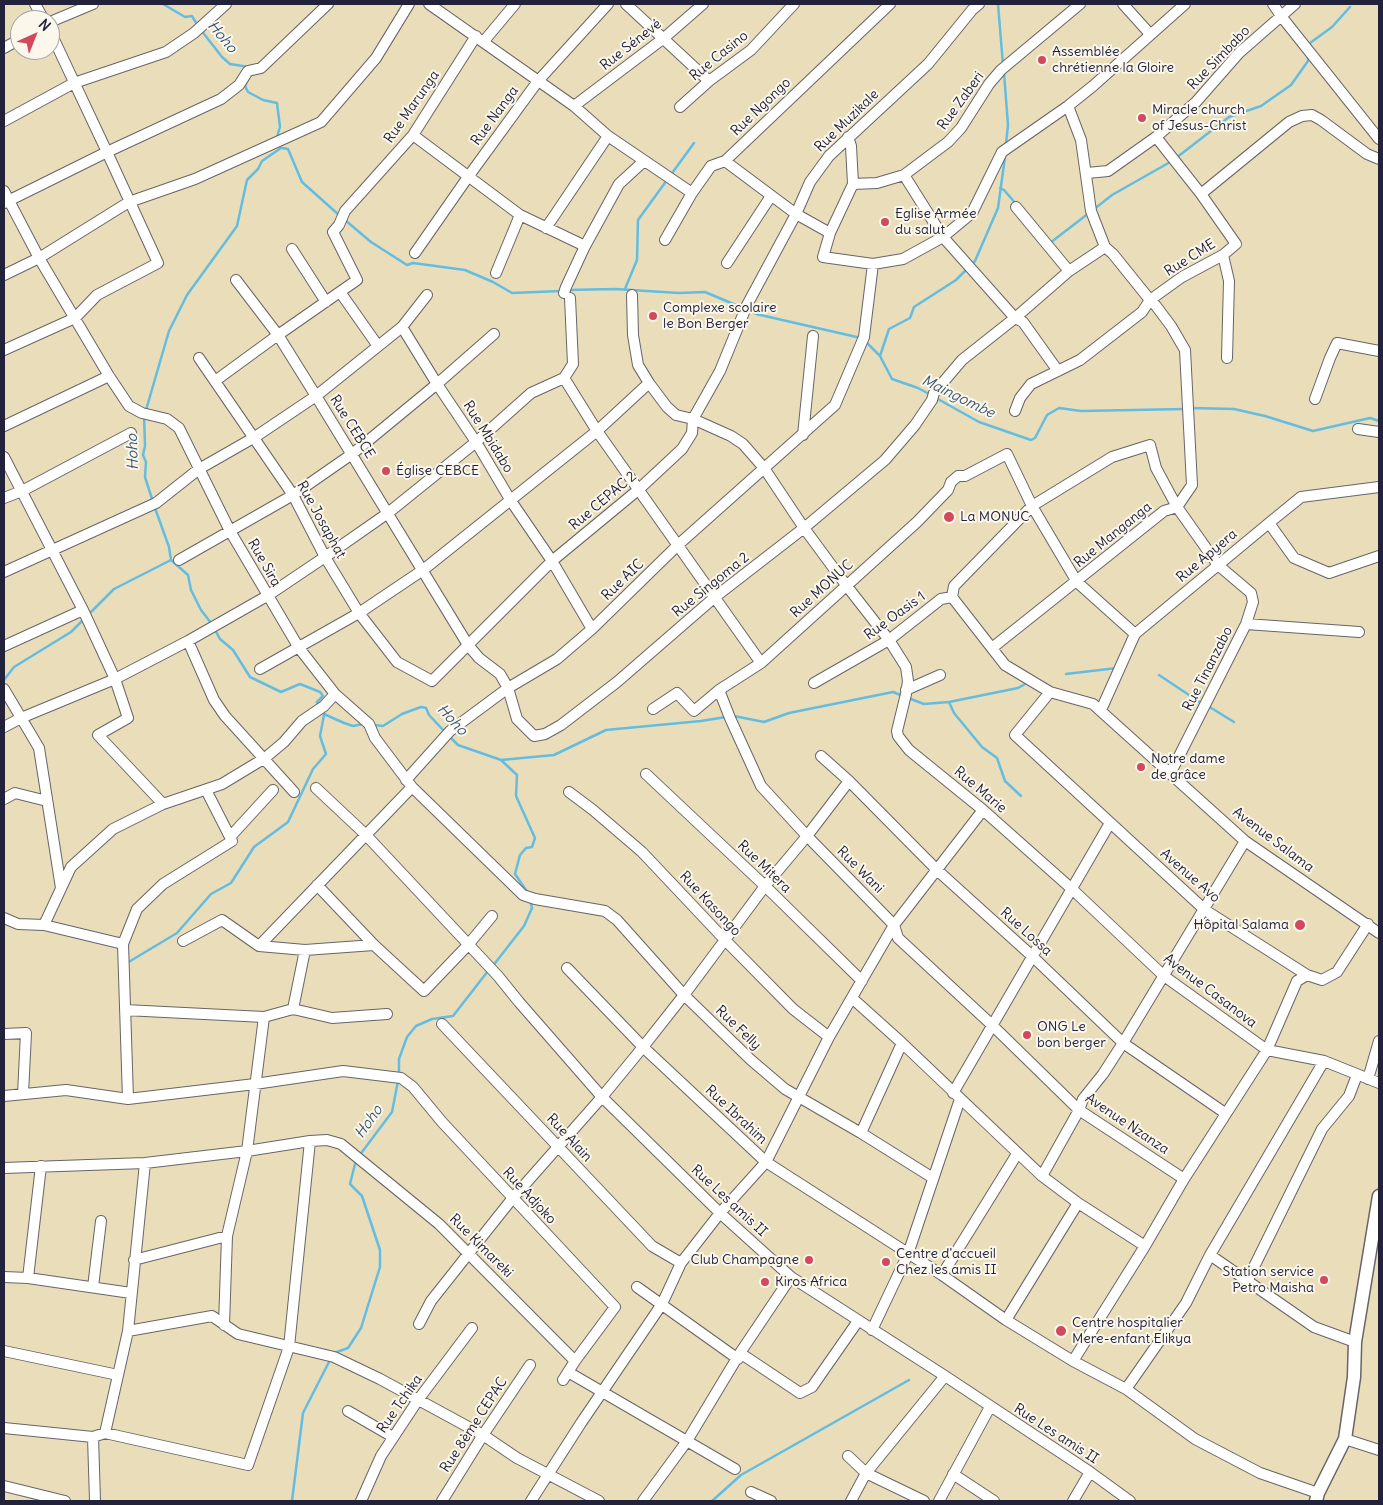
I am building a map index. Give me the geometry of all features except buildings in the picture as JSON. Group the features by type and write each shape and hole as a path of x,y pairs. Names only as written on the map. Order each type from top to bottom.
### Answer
{"main road":[{"path":"1317,1497 1345,1439 1354,1377 1355,1342 1379,1196"}],"street":[{"path":"60,18 93,4"},
{"path":"4,121 74,83 166,52 194,33 226,4"},
{"path":"4,426 110,376 5,198 221,99 239,85 248,71 261,68 328,4"},
{"path":"4,275 39,258 129,202 195,179 321,122 376,58 409,4"},
{"path":"428,4 574,106 608,136 692,193"},
{"name":"Rue Marunga","path":"340,292 358,280 333,232 339,225 345,211 413,135 480,39 515,4"},
{"name":"Rue Nanga","path":"415,253 538,81 608,4"},
{"path":"626,4 709,81"},
{"name":"Rue Sénevé","path":"574,106 664,38 703,4"},
{"name":"Rue Casino","path":"680,107 709,81 750,50 794,4"},
{"name":"Rue Ngongo","path":"665,240 692,193 711,166 725,161 890,4"},
{"name":"Rue Muzikale","path":"746,308 796,214 810,182 829,156 928,64 979,4"},
{"name":"Rue Zaberi","path":"852,184 878,183 904,175 948,142 961,128 989,84 1004,67 1080,4"},
{"path":"1123,4 1150,34"},
{"path":"848,137 851,146 852,184 830,233 823,257 873,264 903,259 943,237 972,213 1007,149 1093,86 1185,4"},
{"path":"1274,4 1379,139"},
{"name":"Rue Simbabo","path":"1087,174 1108,171 1156,137 1196,102 1239,53 1295,4"},
{"path":"4,350 75,318 97,295 158,263 60,53"},
{"path":"1068,106 1082,140 1091,212 1105,247 1113,254 1150,300"},
{"path":"1156,137 1201,194 1289,122 1302,116 1312,115 1321,120 1366,154 1379,159"},
{"path":"413,135 520,215 585,246"},
{"path":"546,228 608,136"},
{"path":"4,727 114,679 188,641 267,596 388,513 476,442 531,393 564,378 573,364 567,293 585,246 619,184 644,161"},
{"path":"725,161 796,214 830,233"},
{"path":"904,175 943,237 1016,318 1023,322 1058,371"},
{"name":"Rue CME","path":"1016,410 1020,398 1031,384 1080,360 1142,312 1150,300 1182,277 1223,254 1236,244 1201,194"},
{"path":"727,263 771,196"},
{"path":"1016,207 1069,271"},
{"path":"496,273 520,215"},
{"path":"1016,318 1069,271 1105,247"},
{"path":"292,249 326,302"},
{"path":"1223,254 1229,281 1228,358"},
{"name":"Rue AIC","path":"259,946 365,834 448,734 508,688 557,659 592,629 679,544 835,405 863,339 873,264"},
{"name":"Rue CEBCE","path":"236,280 278,335 468,645 479,658 500,674 508,688"},
{"path":"215,381 340,292 378,346"},
{"path":"632,294 633,335 638,365 649,383 667,407 676,415 693,419 732,436 764,468 804,528 846,586 889,640 906,667 908,681 905,695"},
{"path":"4,572 154,504 199,469 254,437 316,396 402,327 427,295"},
{"name":"Rue Manganga","path":"992,648 1164,511 1177,507 1192,485 1185,350 1171,326 1150,300"},
{"name":"Rue CEPAC 2","path":"432,681 552,561 638,490 682,449 692,434 693,419 720,371 746,308"},
{"name":"Rue Singoma 2","path":"508,688 517,719 534,736 545,734 561,724 617,682 715,597 804,528 886,460 916,425 933,396 962,360 1016,318"},
{"name":"Rue Mbidabo","path":"402,327 476,442 511,501 552,561 592,629"},
{"path":"180,560 293,495 352,454 494,334"},
{"path":"803,435 813,336"},
{"path":"1316,399 1337,343 1379,351"},
{"name":"Rue Josaphat","path":"199,358 293,495 325,557 359,614 397,662 432,681"},
{"name":"Rue Sira","path":"110,376 129,406 167,419 179,428 230,531 267,596 299,648 335,694 370,726 376,738 409,783 524,895"},
{"path":"564,378 597,431 761,662"},
{"path":"260,669 359,614 422,570 597,431 649,383"},
{"path":"1358,429 1379,432"},
{"path":"4,498 22,491 131,433"},
{"path":"952,597 954,586 1032,506 1112,457 1150,445 1156,468 1177,507 1218,565 1251,593 1253,602 1246,624"},
{"name":"Rue MONUC","path":"653,709 677,693 694,711 719,690 761,662 918,522 948,490 951,482 958,476 965,476 1007,454 1032,506"},
{"path":"4,457 83,610 114,679 128,718 98,735 163,804"},
{"name":"Rue Apyera","path":"1101,710 1135,634 1301,497 1379,487"},
{"path":"1032,506 1077,582 1135,634"},
{"path":"1269,523 1294,558 1329,572 1379,556"},
{"name":"Rue Oasis 1","path":"814,683 889,640 941,599 952,597"},
{"name":"Avenue Salama","path":"952,597 1004,665 1050,692 1093,704 1245,841 1379,932"},
{"path":"4,646 83,610"},
{"name":"Rue Tinanzabo","path":"1170,774 1246,624 1359,632"},
{"path":"188,641 214,700 225,716 294,792"},
{"path":"905,695 940,674"},
{"path":"4,688 39,748 61,888"},
{"name":"Rue Wani","path":"719,690 761,786 894,925 898,938 992,1025"},
{"name":"Avenue Avo","path":"1050,692 1015,735 1205,910 1307,975"},
{"path":"44,925 71,867 113,829 163,804 222,784 265,758 284,742 302,721 324,706 335,694"},
{"name":"Rue Marie","path":"905,695 897,731 898,736 909,750 983,810 1073,890"},
{"name":"Rue Lossa","path":"821,756 849,781 937,870 1032,956 1123,1043 1225,1113"},
{"name":"Rue Mitera","path":"646,774 862,981"},
{"path":"419,1324 431,1301 469,1253 512,1199 602,1097 643,1047 765,886 807,836 849,781"},
{"name":"Rue Les amis II","path":"316,788 365,834 498,976 602,1097 720,1213 790,1277 945,1376 1090,1472 1130,1501"},
{"path":"128,1099 123,944 137,909 162,884 232,841 206,790"},
{"path":"230,837 273,790"},
{"name":"Rue Kasongo","path":"569,792 594,810 642,852 793,1009 829,1037"},
{"path":"4,799 15,793 47,800"},
{"path":"531,1501 581,1423 662,1304 681,1263 720,1213 766,1162 829,1037 894,925 983,810"},
{"path":"872,1330 908,1254 933,1178 956,1096 992,1025 1073,890 1110,824"},
{"path":"1042,1176 1080,1110 1083,1099 1123,1043 1245,841"},
{"path":"318,884 374,945 424,990 468,945 492,916"},
{"name":"Avenue Casanova","path":"1073,890 1164,976 1267,1050"},
{"name":"Rue Felly","path":"524,895 535,899 605,911 617,920 684,995 751,1060 785,1089 933,1178"},
{"path":"4,918 18,924 44,925 123,944"},
{"path":"183,941 222,920 259,946 305,950 374,945"},
{"path":"1073,1361 1225,1113 1267,1050 1297,981 1307,975 1322,980 1337,972 1368,924"},
{"path":"293,1009 305,950"},
{"name":"Rue Ibrahim","path":"567,968 643,1047 766,1162 942,1275 1006,1320 1073,1361 1126,1389 1195,1438 1260,1474 1317,1497"},
{"path":"852,998 1042,1176 1078,1203 1145,1246"},
{"path":"125,1010 264,1017 293,1009 332,1018 387,1014"},
{"path":"224,1325 227,1236 247,1151 264,1017"},
{"name":"Rue Alain","path":"442,1024 652,1246 681,1263"},
{"name":"Avenue Nzanza","path":"992,1025 1080,1110 1184,1179"},
{"path":"4,1034 26,1033 23,1094"},
{"path":"1368,1079 1379,1041"},
{"path":"861,1133 902,1043"},
{"path":"1267,1050 1324,1061 1379,1083"},
{"path":"1126,1389 1186,1304 1210,1255 1324,1061"},
{"name":"Rue Adjoko","path":"255,1084 343,1071 398,1078 413,1087 512,1199 615,1307 575,1361"},
{"path":"1247,1281 1322,1129 1348,1096 1358,1075"},
{"path":"4,1096 66,1090 128,1099 255,1084"},
{"name":"Rue Kimareki","path":"4,1168 145,1163 247,1151 310,1141 327,1140 341,1144 439,1224 575,1361"},
{"path":"4,1428 93,1437 105,1433 248,1465 289,1347 310,1141"},
{"path":"942,1275 1017,1154"},
{"path":"105,1433 128,1331 145,1163"},
{"path":"28,1278 41,1166"},
{"path":"1006,1320 1078,1203"},
{"path":"93,1288 101,1221"},
{"path":"134,1260 227,1236"},
{"path":"1210,1255 1314,1327 1355,1342"},
{"path":"4,1277 28,1278 131,1293"},
{"path":"643,1501 687,1441 790,1277"},
{"path":"637,1287 739,1356 800,1393 812,1387 858,1321"},
{"path":"128,1331 212,1316 238,1334 332,1356 380,1379 483,1435 517,1458 599,1501"},
{"name":"Rue Tchika","path":"361,1501 381,1456 393,1437 472,1328"},
{"path":"4,1351 118,1376"},
{"path":"575,1361 566,1376 603,1391 735,1469"},
{"name":"Rue 8ème CEPAC","path":"442,1501 530,1365"},
{"path":"851,1501 866,1473 945,1376"},
{"path":"939,1501 990,1407"},
{"path":"348,1411 393,1437"},
{"path":"93,1437 95,1501"},
{"path":"1345,1439 1379,1450"},
{"path":"848,1456 866,1473 924,1501"},
{"path":"1072,1501 1090,1472"},
{"path":"954,1474 994,1501"},
{"path":"4,1486 65,1501"},
{"path":"751,1492 771,1501"}],"waterway":[{"name":"Hoho","path":"163,4 185,17 192,16 198,26"},
{"path":"998,4 1003,65"},
{"path":"1310,45 1310,43 1332,27 1350,7"},
{"name":"Hoho","path":"201,30 222,57 230,64 249,67"},
{"path":"1176,158 1229,117 1261,106 1291,85 1308,61 1308,56"},
{"path":"1004,73 1008,125 1006,144"},
{"name":"Hoho","path":"248,79 245,86 248,92 263,100 277,103 280,127 278,139"},
{"path":"670,176 694,143"},
{"name":"Hoho","path":"146,410 169,331 187,295 237,226 247,180 258,169 262,161 281,148"},
{"path":"282,148 288,149 302,182 339,215"},
{"path":"971,265 975,261 998,208 1005,157"},
{"path":"1093,210 1112,195 1172,161"},
{"path":"625,289 637,260 638,220 667,180"},
{"path":"1000,188 1017,205"},
{"path":"1050,243 1089,213"},
{"path":"345,220 371,242 407,265 413,263 465,270 493,282 512,293 561,291"},
{"path":"880,356 889,329 910,318 914,307 956,280 967,269"},
{"name":"Maingombe","path":"567,290 615,289 679,293 705,292 743,308"},
{"name":"Maingombe","path":"748,310 756,314 861,338"},
{"name":"Maingombe","path":"865,341 880,356 892,379 918,388 931,395"},
{"name":"Maingombe","path":"936,398 979,422 1031,440 1035,438 1047,415 1059,408 1081,411 1185,409"},
{"name":"Maingombe","path":"1190,408 1234,409 1265,416 1313,431 1370,418 1379,421"},
{"name":"Hoho","path":"144,415 145,446 143,455 146,462 145,477 153,502"},
{"name":"Hoho","path":"155,508 169,547 171,560 188,575 191,590 201,610 211,623"},
{"path":"88,615 114,589 171,560"},
{"path":"4,680 14,667 71,632 84,619"},
{"name":"Hoho","path":"214,628 220,639 233,650 250,677 281,692 300,684 320,692 323,696 317,702 318,706"},
{"path":"1066,674 1117,668"},
{"path":"1159,675 1201,703"},
{"path":"908,698 924,704 949,702 1018,688 1027,683"},
{"path":"734,716 764,722 789,713 893,692 903,696"},
{"path":"949,702 954,713 982,747 997,758 1005,781 1021,796"},
{"path":"1208,706 1234,722"},
{"name":"Hoho","path":"374,725 383,726 402,714 421,707 426,708 429,715 445,732"},
{"name":"Hoho","path":"321,711 353,726 363,724"},
{"path":"127,963 177,933 211,894 231,883 254,847 288,822 313,769 326,754 320,736 324,715"},
{"path":"501,760 554,755 606,730 726,717"},
{"name":"Hoho","path":"449,736 458,745 501,760 517,775 516,796 535,838 532,847 526,848 520,855 515,874 528,893"},
{"name":"Hoho","path":"492,967 524,926 532,908 530,900"},
{"name":"Hoho","path":"399,1075 399,1059 407,1037 416,1026 432,1019 453,1016 488,971"},
{"name":"Hoho","path":"359,1156 392,1112 398,1081"},
{"name":"Hoho","path":"334,1353 348,1348 361,1328 380,1267 380,1250 362,1196 350,1184 356,1160"},
{"name":"Hoho","path":"292,1501 303,1413 330,1360"},
{"path":"712,1501 741,1475 909,1380"}],"place":[{"name":"Assemblée chrétienne la Gloire","path":"1042,60"},
{"name":"Miracle church of Jesus-Christ","path":"1142,118"},
{"name":"Eglise Armée du salut","path":"885,222"},
{"name":"Complexe scolaire le Bon Berger","path":"653,316"},
{"name":"Église CEBCE","path":"386,471"},
{"name":"La MONUC","path":"949,517"},
{"name":"Notre dame de grâce","path":"1141,767"},
{"name":"Hôpital Salama","path":"1300,925"},
{"name":"ONG Le bon berger","path":"1027,1035"},
{"name":"Club Champagne","path":"809,1260"},
{"name":"Centre d'accueil Chez les amis II","path":"886,1262"},
{"name":"Station service Petro Maisha","path":"1324,1280"},
{"name":"Kiros Africa","path":"765,1282"},
{"name":"Centre hospitalier Mere-enfant Elikya","path":"1061,1331"}]}
